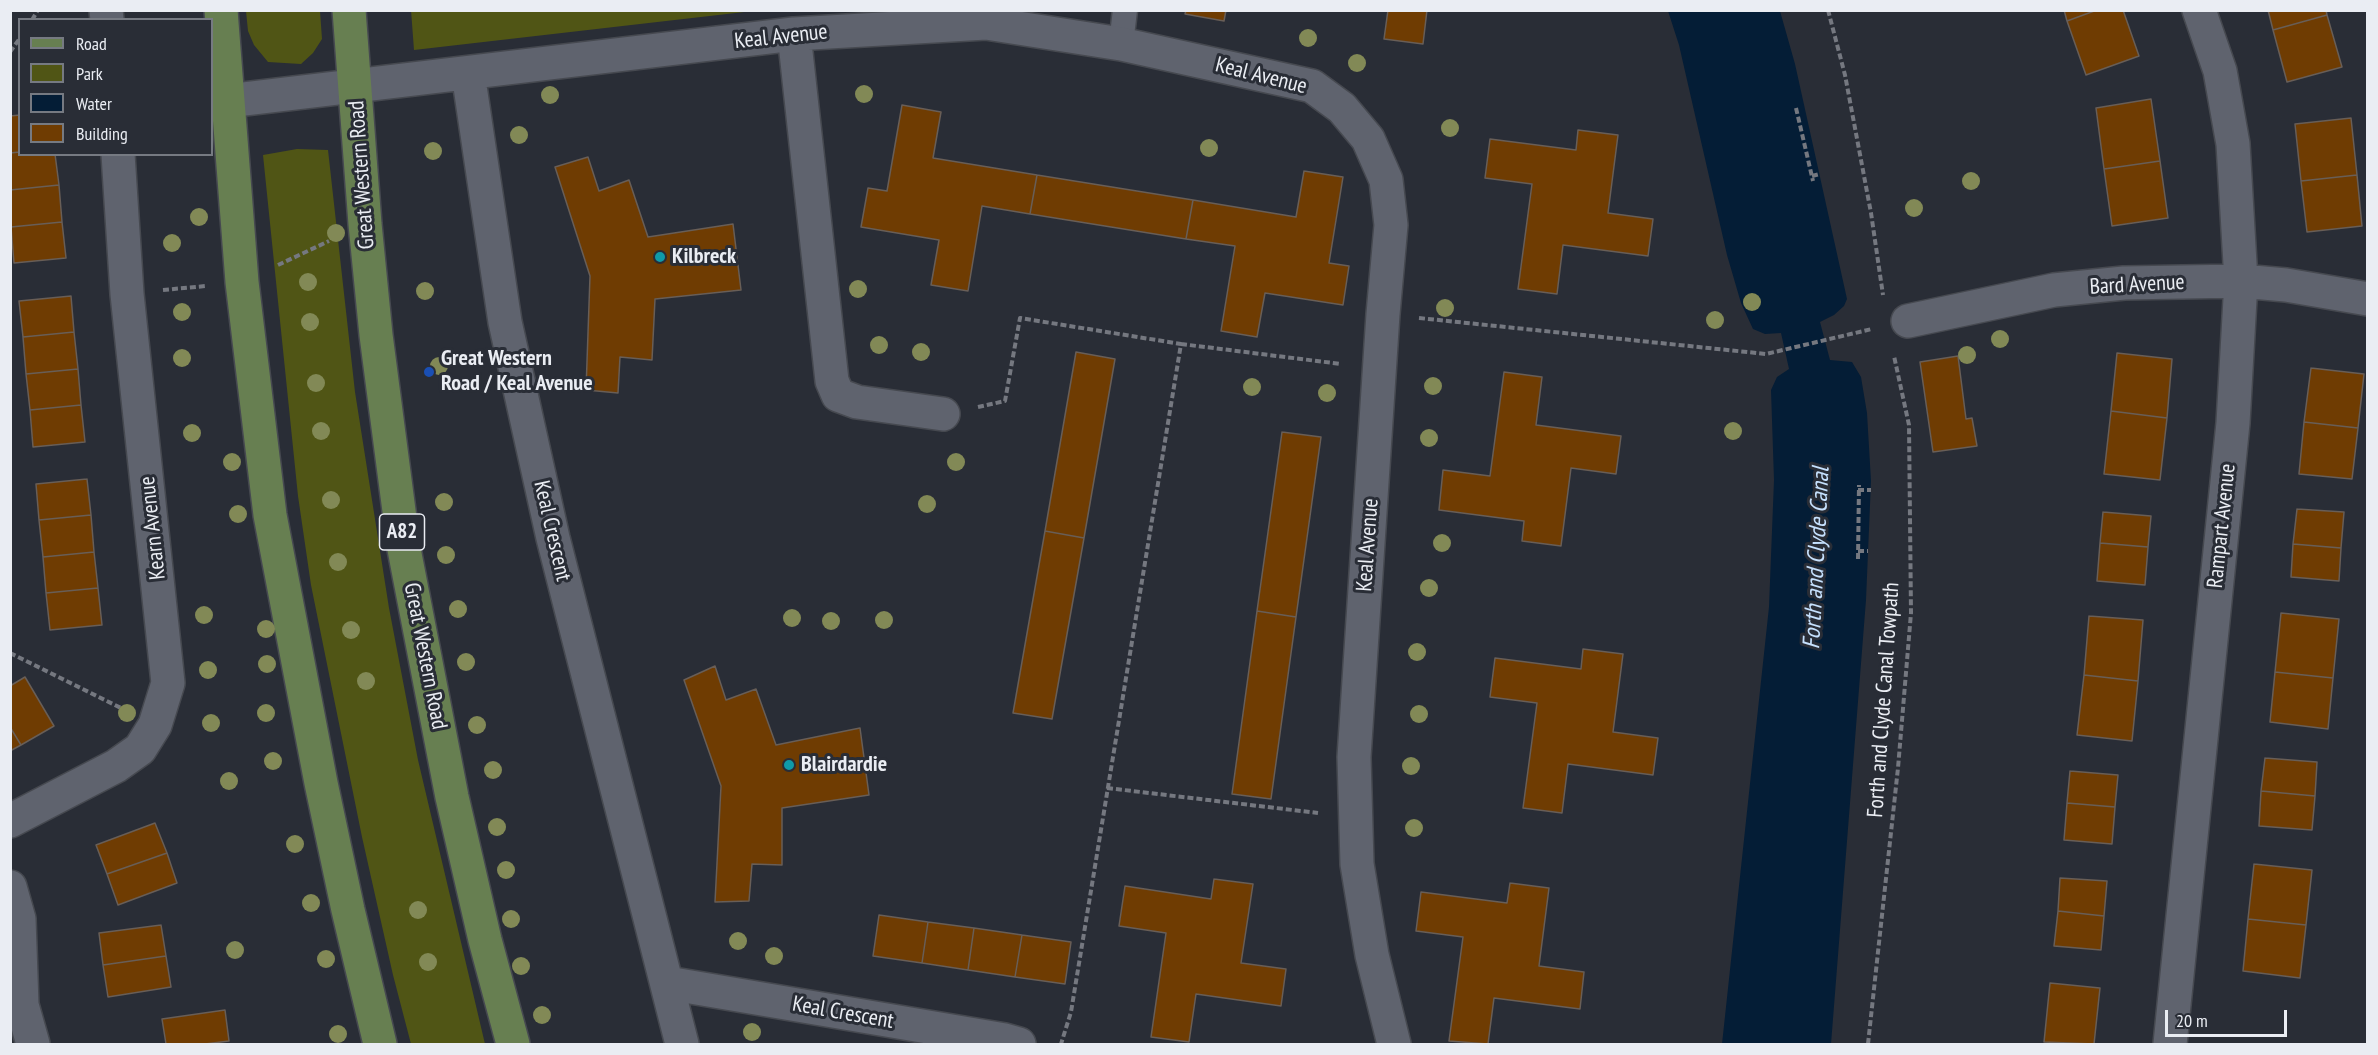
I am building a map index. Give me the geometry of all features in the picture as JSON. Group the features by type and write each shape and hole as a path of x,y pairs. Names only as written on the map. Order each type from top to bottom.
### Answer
{"main road":[{"path":"221,10 226,101 242,282 270,515 289,624 326,806 380,1044"},
{"name":"Great Western Road","path":"350,10 374,324 404,549 452,796 485,940 513,1044"}],"street":[{"name":"Rampart Avenue","path":"2170,1044 2233,423 2241,281 2233,144 2220,71 2199,10"},
{"name":"Keal Avenue","path":"226,101 794,34 986,23 1121,44 1312,86 1342,108 1368,139 1386,180 1391,225 1383,314 1354,757 1357,864 1372,955 1394,1044"},
{"path":"794,34 832,381 838,395 857,402 943,414"},
{"name":"Keal Crescent","path":"468,73 505,322 553,538 682,1044"},
{"name":"Kearn Avenue","path":"10,821 116,766 140,749 155,725 168,683 127,294 118,156"},
{"name":"Bard Avenue","path":"1908,321 2054,290 2124,283 2241,281 2296,286 2367,299"},
{"path":"10,887 19,919 22,1005 33,1044"},
{"name":"Keal Crescent","path":"667,983 1019,1044"}],"lane":[{"path":"1121,44 1125,10"}],"path":[{"path":"1828,10 1845,75 1879,265"},
{"path":"1796,108 1812,178 1820,174"},
{"path":"1383,314 1767,354 1851,334"},
{"path":"943,414 1005,401 1020,318 1181,344 1380,369"},
{"path":"1061,1044 1071,1012 1181,344"},
{"name":"Forth and Clyde Canal Towpath","path":"1868,1044 1898,768 1911,614 1909,425 1895,358"},
{"path":"1858,559 1858,488 1871,490"},
{"path":"1858,551 1868,551"},
{"path":"10,653 155,725"},
{"path":"1107,788 1312,813 1356,808"}],"green space":[{"path":"411,10 753,10 753,11 414,50"},
{"path":"246,11 320,11 322,39 313,53 301,64 268,62 254,45 248,31"},
{"path":"297,149 328,150 355,392 389,608 418,760 485,1044 411,1044 362,837 311,585 298,496 263,155"}],"water":[{"name":"Forth and Clyde Canal","path":"1668,11 1780,11 1795,64 1847,299 1844,306 1834,315 1820,322 1830,360 1852,362 1861,377 1867,413 1871,481 1866,600 1831,1044 1722,1044 1769,607 1774,480 1771,390 1777,377 1789,369 1781,333 1765,334 1753,329 1741,303 1727,255 1679,45"}],"building":[{"path":"1186,10 1226,10 1224,21 1185,14"},
{"path":"1388,10 1427,10 1423,44 1384,39"},
{"path":"2064,10 2097,10 2067,21"},
{"path":"2097,10 2123,10 2139,56 2086,75 2067,21"},
{"path":"2268,10 2326,10 2327,15 2273,30"},
{"path":"2327,15 2342,67 2287,82 2273,30"},
{"path":"2151,99 2160,161 2104,169 2096,108"},
{"path":"902,105 941,112 933,158 1037,175 1030,214 982,206 968,291 931,285 939,240 861,227 868,188 887,191"},
{"path":"18,115 18,152 10,153 10,116"},
{"path":"2351,118 2357,175 2301,181 2295,124"},
{"path":"1578,130 1618,135 1608,213 1653,219 1648,256 1563,245 1557,294 1518,289 1532,184 1485,178 1490,139 1576,150"},
{"path":"18,152 18,156 55,156 59,185 10,190 10,153"},
{"name":"Kilbreck","path":"588,157 599,191 629,180 648,237 733,224 741,290 655,299 652,360 620,357 618,393 586,390 590,276 555,167"},
{"path":"2160,161 2168,218 2112,226 2104,169"},
{"path":"1304,171 1343,177 1329,263 1349,266 1343,305 1265,293 1257,337 1221,331 1235,246 1186,239 1193,200 1296,217"},
{"path":"1037,175 1193,200 1186,239 1030,214"},
{"path":"2357,175 2362,226 2307,232 2301,181"},
{"path":"59,185 62,222 11,227 10,190"},
{"path":"62,222 66,258 14,263 11,227"},
{"path":"71,296 74,332 23,337 19,301"},
{"path":"74,332 78,369 26,374 23,337"},
{"path":"1076,352 1115,359 1084,538 1045,531"},
{"path":"2117,353 2172,359 2167,418 2111,411"},
{"path":"1958,356 1966,419 1972,418 1977,446 1933,452 1920,362"},
{"path":"2311,368 2364,374 2358,428 2304,422"},
{"path":"78,369 81,405 30,410 26,374"},
{"path":"1504,372 1542,377 1536,425 1621,436 1616,474 1571,468 1561,546 1522,541 1524,521 1439,510 1443,470 1490,476"},
{"path":"81,405 85,442 33,447 30,410"},
{"path":"2111,411 2167,418 2160,480 2104,474"},
{"path":"2304,422 2358,428 2352,479 2299,474"},
{"path":"1282,432 1321,437 1296,617 1257,611"},
{"path":"87,479 91,515 39,520 36,484"},
{"path":"2297,509 2344,512 2341,548 2293,544"},
{"path":"2103,512 2151,516 2148,547 2100,543"},
{"path":"91,515 94,552 43,557 39,520"},
{"path":"1045,531 1084,538 1052,719 1013,713"},
{"path":"2100,543 2148,547 2145,585 2097,581"},
{"path":"2293,544 2341,548 2339,581 2291,577"},
{"path":"94,552 98,588 46,593 43,557"},
{"path":"98,588 102,625 50,630 46,593"},
{"path":"1257,611 1296,617 1271,799 1232,794"},
{"path":"2281,613 2339,619 2333,678 2275,672"},
{"path":"2089,616 2143,620 2138,681 2084,675"},
{"path":"1583,649 1623,654 1613,732 1658,738 1653,775 1568,764 1562,813 1523,808 1537,703 1490,697 1495,658 1581,669"},
{"name":"Blairdardie","path":"715,666 726,700 756,689 776,745 860,728 869,795 782,808 782,865 752,864 749,901 715,902 721,786 684,680"},
{"path":"2275,672 2333,678 2328,729 2270,722"},
{"path":"2084,675 2138,681 2132,741 2077,735"},
{"path":"25,677 54,726 21,745 10,727 10,686"},
{"path":"10,727 21,745 10,751"},
{"path":"2265,758 2317,762 2315,796 2261,791"},
{"path":"2070,771 2118,775 2115,807 2067,803"},
{"path":"2261,791 2315,796 2312,830 2259,826"},
{"path":"2067,803 2115,807 2112,844 2064,840"},
{"path":"155,823 167,853 107,874 96,845"},
{"path":"167,853 177,883 118,905 107,874"},
{"path":"2254,864 2312,870 2306,925 2248,919"},
{"path":"2060,878 2107,881 2104,916 2058,911"},
{"path":"1214,879 1253,884 1241,963 1286,969 1281,1006 1196,994 1189,1042 1151,1037 1166,933 1119,926 1125,886 1211,899"},
{"path":"1510,883 1549,888 1539,966 1584,972 1580,1009 1494,998 1488,1044 1449,1041 1463,937 1416,931 1421,892 1507,903"},
{"path":"2058,911 2104,916 2101,950 2054,946"},
{"path":"879,915 928,922 922,963 873,956"},
{"path":"2248,919 2306,925 2300,978 2243,971"},
{"path":"928,922 974,928 968,970 922,963"},
{"path":"161,925 166,956 103,965 99,933"},
{"path":"974,928 1022,935 1015,977 968,970"},
{"path":"1022,935 1071,942 1065,984 1015,977"},
{"path":"166,956 171,987 108,997 103,965"},
{"path":"2050,983 2100,988 2094,1044 2044,1042"},
{"path":"225,1010 229,1041 205,1044 166,1044 162,1019"}],"place":[{"name":"Kilbreck","path":"660,257"},
{"name":"Great Western Road / Keal Avenue","path":"429,372"},
{"name":"Blairdardie","path":"789,765"}]}
